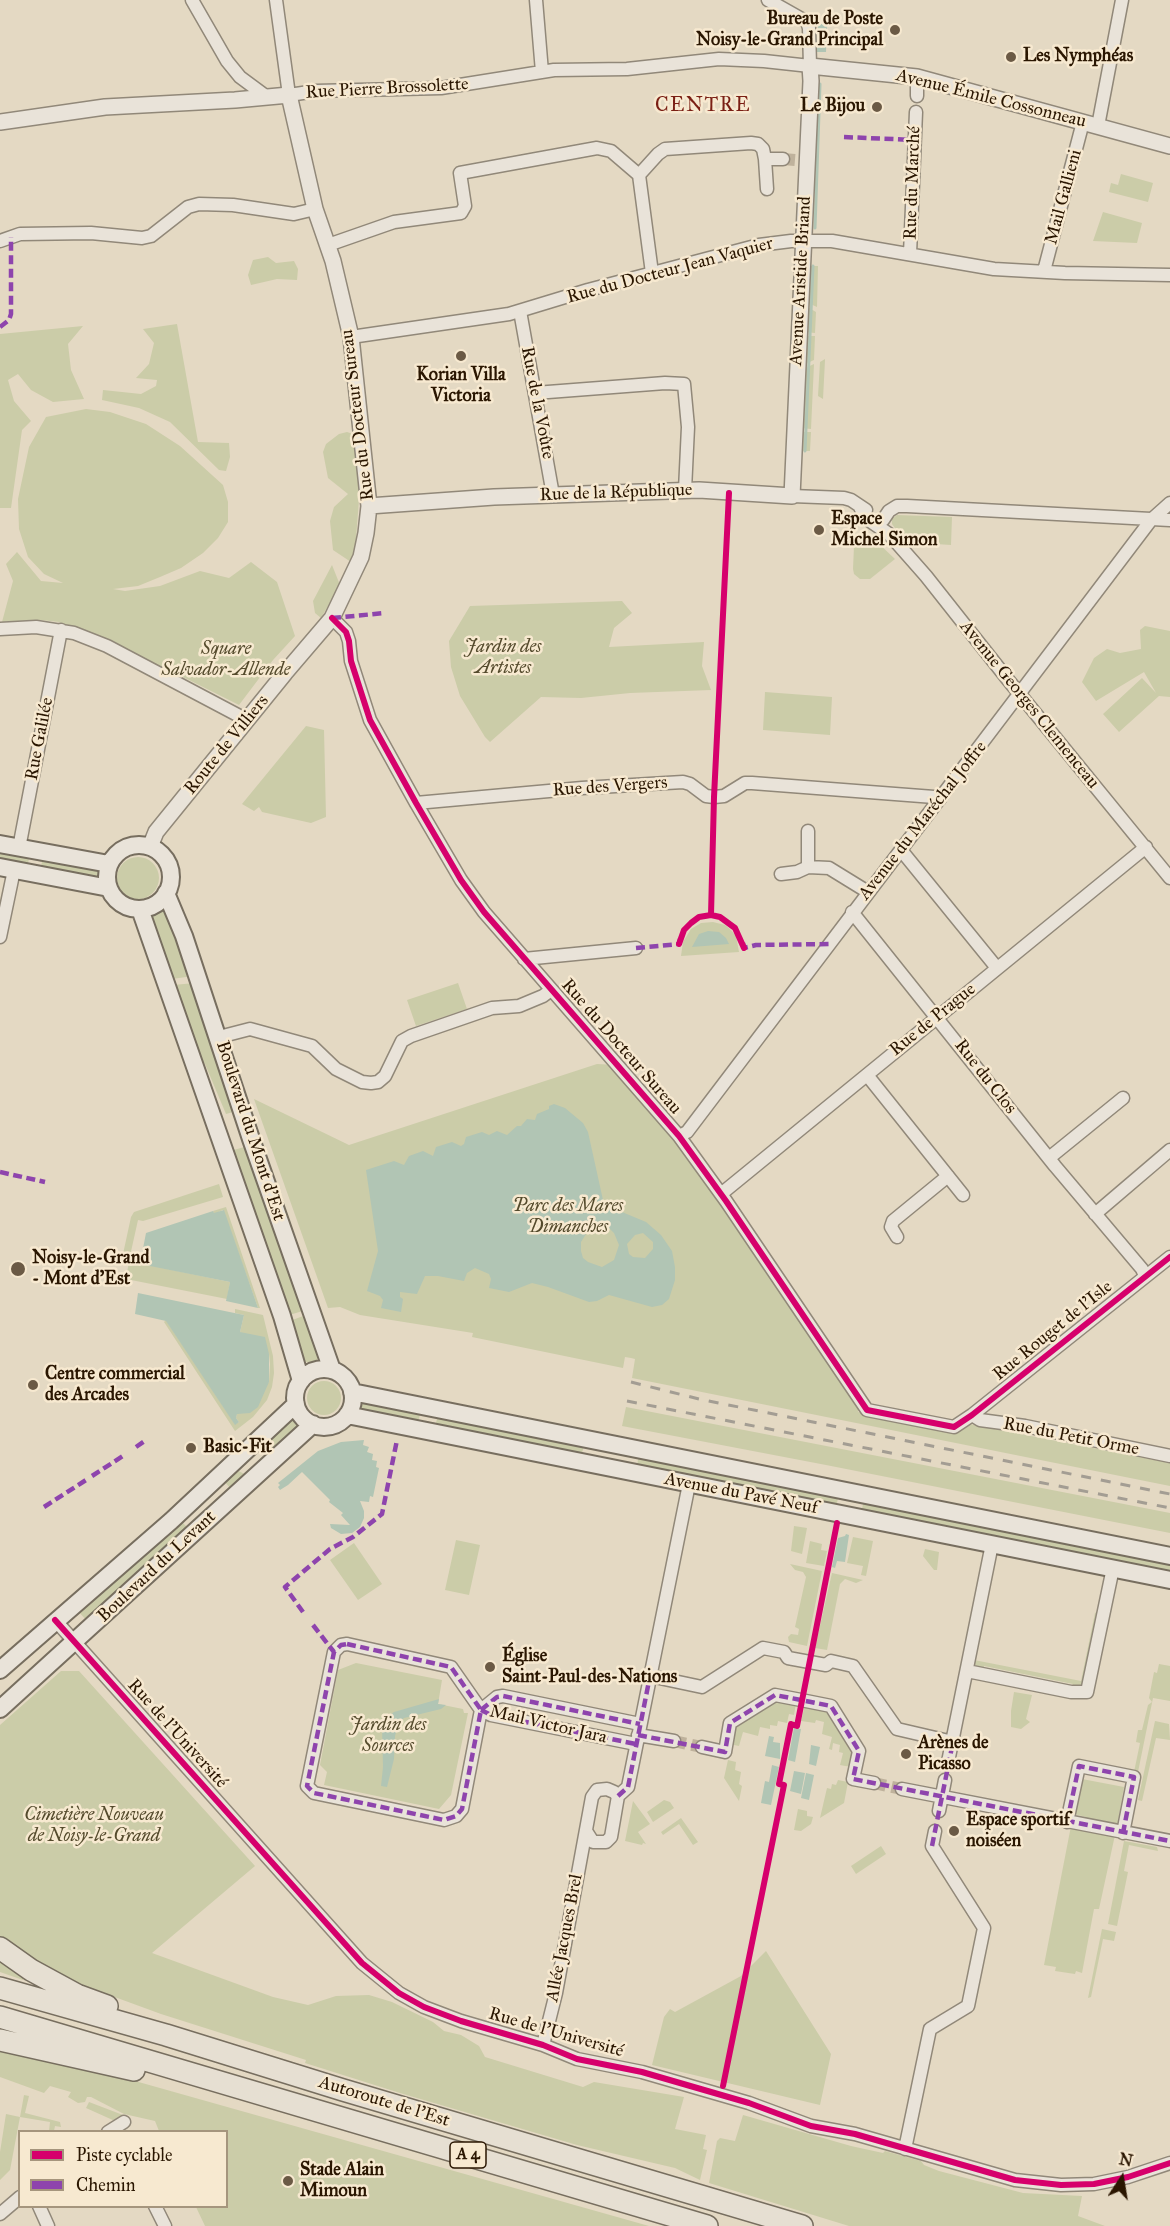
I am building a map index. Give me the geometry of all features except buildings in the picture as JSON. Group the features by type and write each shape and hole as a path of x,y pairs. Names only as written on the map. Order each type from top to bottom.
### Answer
{"highway":[{"path":"0,1948 31,1970 77,1995 162,2025 166,2035"},
{"name":"Autoroute de l’Est","path":"0,1988 166,2035 354,2094 802,2226"},
{"name":"Autoroute de l’Est","path":"0,2017 707,2226"},
{"path":"0,2040 81,2057 209,2089 229,2084"}],"main road":[{"path":"0,844 109,864"},
{"path":"138,845 150,847 159,852 170,871 170,882 166,893 151,907 140,909 121,904 109,888 107,876 109,864 116,854 126,848 138,845"},
{"path":"7,868 109,888"},
{"name":"Boulevard du Mont d'Est","path":"166,893 184,936 219,1037 254,1150 332,1370"},
{"name":"Boulevard du Mont d'Est","path":"140,909 283,1320 301,1381"},
{"path":"315,1370 332,1370 344,1377 352,1392 352,1401 346,1415 334,1424 327,1426 313,1424 299,1412 295,1396 301,1381 315,1370"},
{"name":"Avenue du Pavé Neuf","path":"352,1392 1170,1556"},
{"name":"Boulevard du Levant","path":"3,1664 171,1521 296,1404"},
{"name":"Avenue du Pavé Neuf","path":"346,1415 1170,1580"},
{"name":"Boulevard du Levant","path":"0,1709 313,1424"},
{"path":"3,1664 42,1671"}],"street":[{"path":"192,0 227,61 240,77 267,97"},
{"path":"276,0 289,95"},
{"path":"536,0 542,72"},
{"path":"768,0 804,19 809,28 810,66"},
{"path":"1098,126 1122,0"},
{"name":"Rue Pierre Brossolette","path":"0,122 105,107 267,97 333,90 441,88 542,72 627,69 719,59 810,66"},
{"name":"Avenue Émile Cossonneau","path":"810,66 918,77 1170,146"},
{"name":"Avenue Aristide Briand","path":"792,496 802,240 795,160 810,66"},
{"path":"917,96 918,77"},
{"name":"Rue du Docteur Sureau","path":"289,95 315,209 328,245 351,337 369,506 361,557 332,618 346,632 351,660 370,720 449,862 484,912 679,1136 721,1194 867,1410 954,1427"},
{"name":"Rue du Marché","path":"910,254 916,112"},
{"name":"Mail Gallieni","path":"1044,271 1083,122"},
{"path":"639,175 665,149 751,142 758,144 763,150 767,189"},
{"path":"328,245 394,222 461,213 465,206 460,172 604,148 639,175 652,273"},
{"path":"765,159 795,160"},
{"path":"0,241 20,234 91,233 142,238 151,236 188,207 199,204 234,205 294,214 315,209"},
{"name":"Rue du Docteur Jean Vaquier","path":"351,337 520,311 588,290 759,245 802,240 832,241 994,269 1170,275"},
{"name":"Rue de la Voûte","path":"520,311 553,495"},
{"path":"535,393 665,383 684,384 688,427 685,490"},
{"name":"Rue de la République","path":"369,506 494,497 685,490 844,498 851,500 877,520"},
{"path":"877,520 897,506 907,506 1170,520"},
{"name":"Avenue du Maréchal Joffre","path":"679,1136 687,1131 1151,520 1169,506"},
{"name":"Avenue Georges Clemenceau","path":"877,520 909,556 1170,878"},
{"name":"Route de Villiers","path":"150,847 156,832 332,618"},
{"path":"0,629 36,627 61,630 107,646 247,720"},
{"name":"Rue Galilée","path":"19,848 61,630"},
{"name":"Rue des Vergers","path":"416,803 582,788 683,782 690,784 706,796 714,797 724,796 745,783 753,783 940,799"},
{"path":"807,831 808,867"},
{"name":"Rue de Prague","path":"721,1194 1146,847"},
{"path":"901,850 997,968"},
{"path":"781,874 797,872 808,867 823,867 837,871 868,892"},
{"path":"0,937 7,868"},
{"name":"Rue du Clos","path":"852,912 1049,1158 1142,1269 1145,1276"},
{"path":"524,959 636,948"},
{"path":"219,1037 250,1029 312,1046 336,1069 356,1080 378,1082 384,1076 402,1041 411,1036 492,1008 519,1006 551,990"},
{"path":"867,1075 963,1195"},
{"path":"1049,1158 1123,1098"},
{"path":"1095,1214 1170,1150"},
{"path":"897,1237 892,1231 893,1221 948,1176"},
{"name":"Rue Rouget de l'Isle","path":"954,1427 1170,1257"},
{"name":"Rue du Petit Orme","path":"972,1415 980,1420 1025,1426 1170,1456"},
{"path":"586,1831 593,1842 606,1842 611,1837 618,1796 628,1787 689,1484"},
{"path":"948,1762 992,1544"},
{"path":"967,1671 1075,1693 1087,1692 1113,1568"},
{"name":"Rue de l'Université","path":"55,1620 348,1947 377,1976 399,1993 436,2012 543,2045 589,2062 642,2072 749,2103 811,2126 855,2134 1015,2180 1061,2185 1094,2184 1128,2177 1170,2163"},
{"path":"347,1644 451,1667 481,1710 462,1809 451,1819 444,1820 314,1792 307,1786 334,1652 341,1645 347,1644"},
{"path":"650,1676 702,1687 763,1648 784,1652 788,1658 798,1660 826,1665 831,1661 853,1666 897,1729 953,1742"},
{"path":"702,1747 725,1752 730,1723 775,1695 831,1706 859,1751 853,1779 874,1783"},
{"name":"Mail Victor Jara","path":"638,1734 503,1696 497,1697 481,1710 491,1715 638,1734 674,1741"},
{"path":"1067,1822 1078,1766 1134,1777 1123,1833"},
{"path":"939,1811 945,1780"},
{"name":"Allée Jacques Brel","path":"543,2045 556,1993 594,1792 607,1789 618,1796"},
{"path":"902,1789 1170,1842"},
{"path":"905,2149 930,2029 968,2006 984,1928 932,1846 935,1831"},
{"path":"0,2214 18,2200"},
{"path":"40,2208 48,2226"},
{"path":"156,2208 165,2226"}],"green space":[{"path":"1121,174 1153,183 1148,202 1109,192 1111,183 1118,185"},
{"path":"1103,212 1142,223 1137,243 1093,241"},
{"path":"268,257 276,263 294,261 298,269 297,280 277,279 251,285 248,275 253,260"},
{"path":"807,266 818,266 817,307 806,302"},
{"path":"806,306 816,312 815,333 805,332"},
{"path":"177,324 198,442 229,443 230,457 226,471 219,470 170,422 139,408 102,400 103,390 141,394 156,386 157,380 136,378 149,364 154,343 143,329"},
{"path":"83,326 68,344 71,370 84,399 53,402 31,390 18,374 8,380 14,401 31,421 22,430 11,508 0,508 0,334"},
{"path":"804,336 815,336 814,360 803,365"},
{"path":"825,359 823,399 818,396 820,362"},
{"path":"814,364 811,429 801,428 803,369"},
{"name":"Square Salvador-Allende","path":"86,409 110,412 146,424 180,446 223,485 228,502 228,522 218,538 203,553 181,568 138,586 113,589 125,591 160,586 200,571 229,578 251,562 277,582 295,636 273,660 239,705 59,622 41,620 2,622 13,581 6,564 17,552 41,581 63,583 44,574 28,557 19,529 18,499 29,447 46,417"},
{"path":"347,432 353,434 358,441 360,487 354,564 333,550 330,521 334,507 348,494 328,478 323,452 326,444 339,434"},
{"path":"801,432 811,432 810,451 800,451"},
{"path":"897,515 952,517 951,545 905,542 892,524 892,519"},
{"path":"859,541 876,541 895,559 870,579 860,579 854,574 853,569 854,546"},
{"path":"332,565 340,585 321,618 315,613 313,601"},
{"name":"Jardin des Artistes","path":"622,601 632,613 614,628 609,647 704,642 702,666 711,690 630,693 581,698 541,697 490,742 460,696 451,667 449,641 470,606"},
{"path":"1145,626 1170,631 1170,697 1159,696 1119,732 1103,714 1142,678 1156,693 1144,672 1096,701 1082,682 1094,658 1107,649 1120,653 1141,649 1140,630"},
{"path":"765,692 832,697 830,735 763,730"},
{"path":"306,726 324,730 326,817 311,823 262,812 259,807 254,811 242,804"},
{"path":"0,849 30,855 28,863 36,865 35,869 0,862"},
{"path":"39,856 99,870 98,879 40,870 42,862 38,861"},
{"path":"138,857 153,863 159,878 153,893 138,899 123,893 117,878 123,863"},
{"path":"164,909 193,976 172,979 149,916"},
{"path":"713,922 730,929 736,936 739,952 681,956 683,942 691,929 701,923"},
{"path":"195,983 233,1112 226,1114 205,1064 198,1058 173,985"},
{"path":"458,983 467,1009 416,1026 407,1000"},
{"name":"Parc des Mares Dimanches","path":"597,1064 617,1065 679,1136 859,1407 858,1412 959,1431 969,1424 1170,1463 1170,1486 632,1378 635,1359 631,1358 625,1357 623,1368 472,1337 473,1333 360,1315 340,1307 328,1308 254,1099 349,1145"},
{"path":"248,1146 260,1192 276,1220 306,1310 286,1316 230,1151"},
{"path":"219,1184 223,1197 143,1221 138,1220 130,1256 123,1254 134,1212"},
{"path":"226,1207 260,1308 258,1308 223,1210 214,1214 213,1211"},
{"path":"129,1261 230,1282 227,1299 126,1279"},
{"path":"235,1309 263,1315 273,1356 274,1373 267,1400 253,1417 235,1431 164,1322 166,1320 235,1424 239,1422 236,1418 237,1414 269,1382 270,1364 269,1354 240,1332 244,1315 235,1313"},
{"path":"306,1315 320,1355 316,1361 309,1363 300,1359 287,1322"},
{"path":"324,1381 336,1386 341,1398 336,1410 324,1415 312,1410 307,1398 312,1386"},
{"path":"362,1400 420,1414 418,1423 361,1411 359,1404"},
{"path":"626,1407 1170,1513 1170,1533 622,1426"},
{"path":"438,1415 585,1443 581,1456 425,1424 425,1421 436,1423"},
{"path":"292,1418 297,1420 301,1426 278,1449 268,1452 260,1449"},
{"path":"624,1452 858,1499 858,1502 838,1498 836,1508 637,1467 638,1459 623,1456"},
{"path":"235,1469 248,1476 231,1489 223,1480"},
{"path":"864,1499 1170,1561 1170,1574 843,1509 843,1506 862,1509"},
{"path":"179,1519 189,1529 88,1622 78,1611"},
{"path":"794,1526 807,1528 802,1554 791,1551"},
{"path":"853,1537 873,1541 866,1576 861,1575 863,1566 847,1563"},
{"path":"456,1540 480,1545 469,1595 445,1590"},
{"path":"810,1541 822,1544 821,1550 827,1551 824,1566 806,1563"},
{"path":"354,1543 382,1584 358,1600 330,1560"},
{"path":"925,1549 939,1552 937,1570 934,1570 923,1556"},
{"path":"790,1564 822,1571 807,1646 789,1642 788,1637 791,1634 798,1635 799,1629 795,1627 806,1577 803,1572 795,1570"},
{"path":"832,1573 863,1580 856,1583 845,1579 840,1584 827,1650 815,1648"},
{"path":"1100,1609 1086,1686 1072,1690 1073,1684 984,1666 983,1672 973,1664 974,1660 1081,1681 1095,1613"},
{"name":"Jardin des Sources","path":"356,1663 442,1680 438,1704 463,1709 464,1713 468,1713 451,1795 439,1809 324,1785 327,1772 320,1765 338,1670"},
{"path":"1159,1664 1170,1666 1170,1701 1153,1698 1138,1772 1134,1772 1140,1743 1136,1742 1138,1730 1142,1730 1148,1705 1152,1702 1149,1698 1154,1672 1157,1673"},
{"name":"Cimetière Nouveau de Noisy-le-Grand","path":"61,1671 79,1671 255,1866 152,1953 273,1997 308,2005 336,1996 369,1995 392,2002 433,2022 444,2031 461,2035 479,2046 485,2057 583,2087 594,2082 684,2097 675,2129 706,2135 703,2149 707,2150 700,2180 675,2168 577,2145 400,2093 305,2063 306,2060 161,2014 71,1981 5,1941 0,1936 0,1725"},
{"path":"1014,1692 1032,1695 1026,1719 1030,1722 1021,1729 1011,1727"},
{"path":"775,1699 796,1703 794,1715 789,1714 787,1723 778,1721 777,1726 770,1725 770,1729 760,1727 758,1736 743,1732 739,1746 729,1744 733,1727"},
{"path":"805,1705 825,1709 854,1752 851,1767 840,1765 843,1753 839,1752 840,1745 833,1743 832,1750 829,1749 832,1737 822,1734 824,1722 801,1721"},
{"path":"1155,1721 1169,1724 1170,1740 1156,1738 1142,1801 1138,1800"},
{"path":"728,1760 736,1762 735,1770 741,1772 739,1784 742,1786 739,1801 724,1778"},
{"path":"1082,1779 1124,1787 1117,1827 1085,1820 1086,1817 1074,1814"},
{"path":"838,1780 848,1782 844,1803 820,1818 827,1788 831,1789 832,1784 836,1785"},
{"path":"664,1800 670,1802 674,1808 653,1822 647,1812"},
{"path":"633,1801 650,1824 638,1832 646,1844 625,1841"},
{"path":"798,1809 807,1811 807,1816 813,1817 811,1824 801,1831 794,1830"},
{"path":"681,1818 698,1842 693,1845 679,1824 663,1835 661,1832"},
{"path":"1071,1826 1115,1835 1099,1909 1094,1909 1082,1973 1076,1971 1075,1974 1055,1971 1056,1967 1044,1965"},
{"path":"1124,1841 1157,1847 1158,1851 1129,1845 1124,1871 1128,1872 1117,1926 1108,1924"},
{"path":"881,1846 886,1854 856,1874 851,1866"},
{"path":"1102,1929 1116,1932 1114,1941 1103,1939 1091,1997 1088,1998"},
{"path":"766,1951 831,2054 820,2105 652,2065 664,2017 670,2009 675,2012 741,1976"},
{"path":"0,1956 23,1973 23,1980 0,1972"},
{"path":"0,2050 77,2062 128,2079 649,2226 205,2226 196,2208 228,2208 228,2130 159,2130 155,2121 124,2114 91,2097 87,2097 85,2102 78,2103 68,2097 71,2092 50,2086 44,2093 0,2077"},
{"path":"24,2095 29,2096 25,2113 60,2122 61,2127 55,2126 54,2130 49,2130 50,2122 20,2117"},
{"path":"89,2102 123,2115 115,2121 86,2108"},
{"path":"6,2114 20,2117 10,2170 0,2180 0,2152"},
{"path":"743,2115 851,2146 883,2153 885,2151 921,2161 924,2165 939,2171 1023,2193 1082,2196 1078,2216 1105,2226 849,2226 709,2183 717,2141 720,2138 735,2141"}],"shaded area":[{"path":"818,24 827,24 826,52 817,52"},
{"path":"708,931 719,932 729,944 692,947 699,934"},
{"path":"554,1104 565,1108 583,1123 588,1132 603,1200 610,1207 646,1222 661,1235 672,1251 675,1280 669,1299 662,1305 652,1307 609,1295 589,1302 532,1283 509,1292 489,1288 491,1279 489,1274 475,1268 467,1273 464,1281 425,1276 417,1294 400,1292 400,1297 403,1299 401,1312 381,1308 383,1300 380,1296 367,1291 378,1251 366,1170 394,1161 404,1165 409,1156 423,1151 433,1156 436,1147 452,1142 461,1146 466,1137 482,1132 489,1135 497,1131 507,1135 527,1119 535,1120 537,1114 549,1109 549,1106","holes":["598,1226 608,1227 614,1233 619,1245 614,1260 602,1267 588,1262 583,1258 581,1251 581,1242 586,1234","643,1233 653,1242 653,1249 645,1258 633,1257 629,1254 627,1244 635,1235"]},
{"path":"224,1210 258,1308 226,1301 230,1282 140,1264 146,1233 213,1211 214,1213"},
{"path":"138,1293 244,1315 240,1332 265,1337 269,1354 269,1382 258,1407 250,1413 237,1414 236,1418 239,1422 235,1425 166,1321 135,1314"},
{"path":"364,1440 363,1445 369,1447 367,1452 373,1454 372,1460 377,1461 376,1467 379,1468 373,1497 370,1496 369,1502 360,1501 364,1518 360,1527 352,1533 341,1534 331,1528 330,1524 350,1525 341,1515 343,1513 329,1502 330,1500 302,1472 280,1490 278,1487 280,1485 278,1483 318,1451 341,1442"},
{"path":"849,1535 845,1562 837,1561 835,1568 832,1567 838,1538"},
{"path":"439,1699 438,1704 446,1705 441,1709 404,1718 399,1722 395,1736 394,1759 387,1787 381,1786 382,1725 386,1718 394,1712"},
{"path":"794,1728 801,1729 795,1762 788,1760"},
{"path":"769,1736 774,1737 773,1742 780,1743 780,1759 765,1756"},
{"path":"811,1745 820,1747 816,1766 809,1764"},
{"path":"772,1765 779,1767 771,1805 761,1803 765,1781 769,1782"},
{"path":"794,1771 805,1773 801,1794 790,1791"},
{"path":"806,1773 814,1775 809,1800 801,1798"}],"waterway":[{"path":"815,228 820,84"},
{"path":"805,451 813,266"}],"tunnel":[{"path":"783,159 795,160"},
{"path":"674,1741 702,1747"},
{"path":"874,1783 902,1789"}],"railway":[{"path":"631,1382 699,1399 1170,1494"},
{"path":"627,1401 1170,1508"}],"marked path":[{"path":"844,137 915,140"},
{"path":"0,327 9,320 11,314 11,237"},
{"path":"332,618 385,613"},
{"path":"636,948 679,944 680,939"},
{"path":"743,943 744,948 756,945 829,944"},
{"path":"0,1172 45,1182"},
{"path":"136,1447 146,1440"},
{"path":"303,1612 285,1587 330,1549 353,1537 382,1514 397,1440"},
{"path":"92,1476 126,1454"},
{"path":"44,1507 86,1480"},
{"path":"313,1625 334,1652"},
{"path":"347,1644 451,1667 481,1710 462,1809 456,1816 444,1820 314,1793 307,1786 334,1652 341,1645 347,1644"},
{"path":"618,1796 628,1787 650,1676"},
{"path":"638,1735 725,1752 730,1723 775,1695 801,1700 831,1706 859,1751 853,1779 1170,1841"},
{"path":"481,1710 497,1697 503,1696 640,1724"},
{"path":"481,1710 491,1715 636,1744"},
{"path":"932,1846 953,1742"},
{"path":"1067,1822 1079,1766 1134,1777 1123,1833"}],"cycle path":[{"path":"711,915 714,797 729,493"},
{"path":"332,618 346,632 351,661 370,720 461,880 484,912 679,1136 726,1201 867,1410 954,1427 1170,1257"},
{"path":"679,944 684,930 691,923 699,917 711,915 720,917 735,928 744,948"},
{"path":"723,2086 784,1785 779,1784 791,1724 797,1726 837,1523"},
{"path":"55,1620 362,1963 399,1993 424,2007 461,2021 543,2045 577,2059 642,2072 749,2103 811,2126 855,2134 1015,2180 1061,2185 1094,2184 1128,2177 1170,2163"}],"place":[{"name":"Bureau de Poste Noisy-le-Grand Principal","path":"895,30"},
{"name":"Les Nymphéas","path":"1011,57"},
{"name":"Le Bijou","path":"877,107"},
{"name":"Korian Villa Victoria","path":"461,356"},
{"name":"Espace Michel Simon","path":"819,530"},
{"name":"Noisy-le-Grand - Mont d’Est","path":"18,1269"},
{"name":"Centre commercial des Arcades","path":"33,1385"},
{"name":"Basic-Fit","path":"191,1448"},
{"name":"Église Saint-Paul-des-Nations","path":"490,1667"},
{"name":"Arènes de Picasso","path":"906,1754"},
{"name":"Espace sportif noiséen","path":"954,1831"},
{"name":"Stade Alain Mimoun","path":"288,2181"}],"district":[{"name":"CENTRE","path":"703,106"}]}
